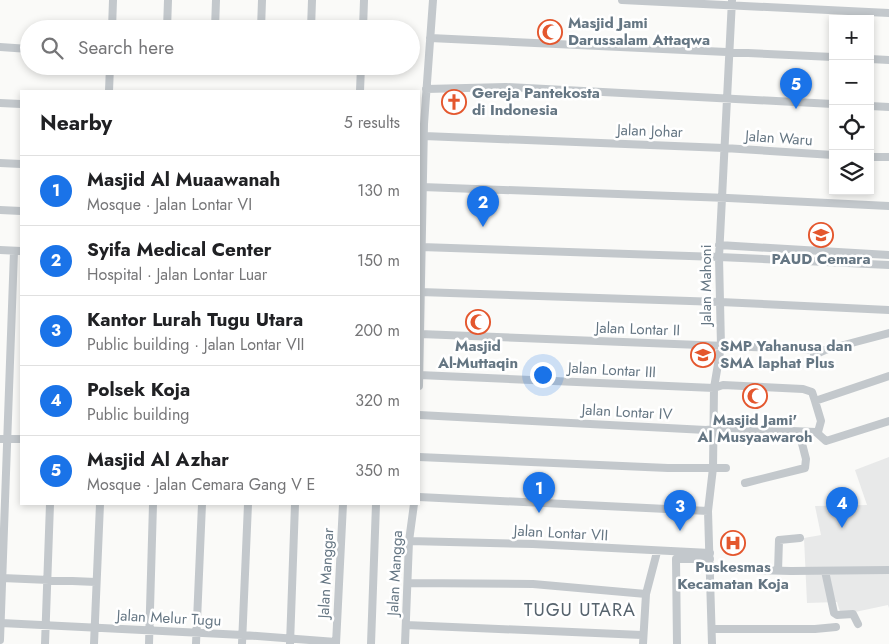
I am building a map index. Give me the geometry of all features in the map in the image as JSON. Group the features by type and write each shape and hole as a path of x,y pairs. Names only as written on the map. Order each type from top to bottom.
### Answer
{"street":[{"path":"112,20 113,0"},
{"path":"167,20 168,0"},
{"path":"215,20 216,0"},
{"path":"261,20 262,0"},
{"path":"311,20 312,0"},
{"path":"363,20 364,0"},
{"path":"420,334 421,192 424,136 422,124 433,0"},
{"path":"622,0 732,3 889,13"},
{"name":"Jalan Mahoni","path":"712,644 708,511 713,468 714,388 721,346 719,245 732,3"},
{"path":"430,38 829,57"},
{"path":"0,47 20,48"},
{"path":"874,59 889,60"},
{"path":"109,90 110,75"},
{"path":"360,75 360,90"},
{"path":"426,89 506,87 829,104"},
{"path":"0,103 20,104"},
{"path":"874,106 889,107"},
{"name":"Jalan Johar","path":"424,136 724,148"},
{"name":"Jalan Waru","path":"724,148 829,155"},
{"path":"874,157 889,157"},
{"path":"0,163 20,164"},
{"path":"421,192 722,198 889,206"},
{"path":"0,210 20,211"},
{"path":"719,245 889,255"},
{"path":"421,247 889,265"},
{"path":"0,250 18,251 4,439 0,640"},
{"path":"420,292 720,302 889,310"},
{"path":"814,355 825,350 889,333"},
{"name":"Jalan Lontar II","path":"420,334 825,350"},
{"name":"Jalan Lontar III","path":"420,375 714,388 723,385 803,389 812,392 819,400"},
{"path":"889,376 819,400 821,421 818,432 824,441 830,441 889,421"},
{"name":"Jalan Lontar IV","path":"420,415 818,432"},
{"path":"745,483 806,468 806,459 799,432"},
{"path":"4,439 20,439"},
{"path":"420,457 726,468"},
{"path":"420,497 708,511"},
{"path":"45,644 50,505"},
{"path":"94,644 100,505"},
{"path":"149,644 153,505"},
{"path":"196,644 202,505"},
{"path":"242,644 248,505"},
{"path":"290,642 295,505"},
{"name":"Jalan Manggar","path":"336,643 343,505"},
{"path":"371,644 376,505"},
{"name":"Jalan Mangga","path":"405,644 409,541 414,505"},
{"path":"778,571 780,540 800,538"},
{"name":"Jalan Lontar VII","path":"409,541 533,544 710,556"},
{"path":"643,644 642,635 646,594 657,552"},
{"path":"677,644 676,559 710,556"},
{"path":"710,569 778,571 889,570"},
{"path":"825,571 834,614 853,614 858,624"},
{"path":"2,578 96,582"},
{"path":"408,583 533,584 646,594"},
{"name":"Jalan Melur Tugu","path":"1,623 243,635 290,642 336,643"},
{"path":"406,625 642,635"},
{"path":"712,629 836,627"}],"shaded area":[{"path":"889,457 889,608 888,605 841,615 837,602 807,603 804,538 821,535 815,506 867,505 855,470"}],"place":[{"name":"Masjid Jami Darussalam Attaqwa","path":"550,32"},
{"name":"Gereja Pantekosta di Indonesia","path":"454,102"},
{"name":"Masjid Al Azhar","path":"796,109"},
{"name":"Syifa Medical Center","path":"483,227"},
{"name":"PAUD Cemara","path":"821,235"},
{"name":"Masjid Al-Muttaqin","path":"478,322"},
{"name":"SMP Yahanusa dan SMA laphat Plus","path":"703,355"},
{"name":"Masjid Jami' Al Musyaawaroh","path":"755,396"},
{"name":"Masjid Al Muaawanah","path":"539,513"},
{"name":"Polsek Koja","path":"842,528"},
{"name":"Kantor Lurah Tugu Utara","path":"680,531"},
{"name":"Puskesmas Kecamatan Koja","path":"733,543"}],"district":[{"name":"TUGU UTARA","path":"580,610"}]}
